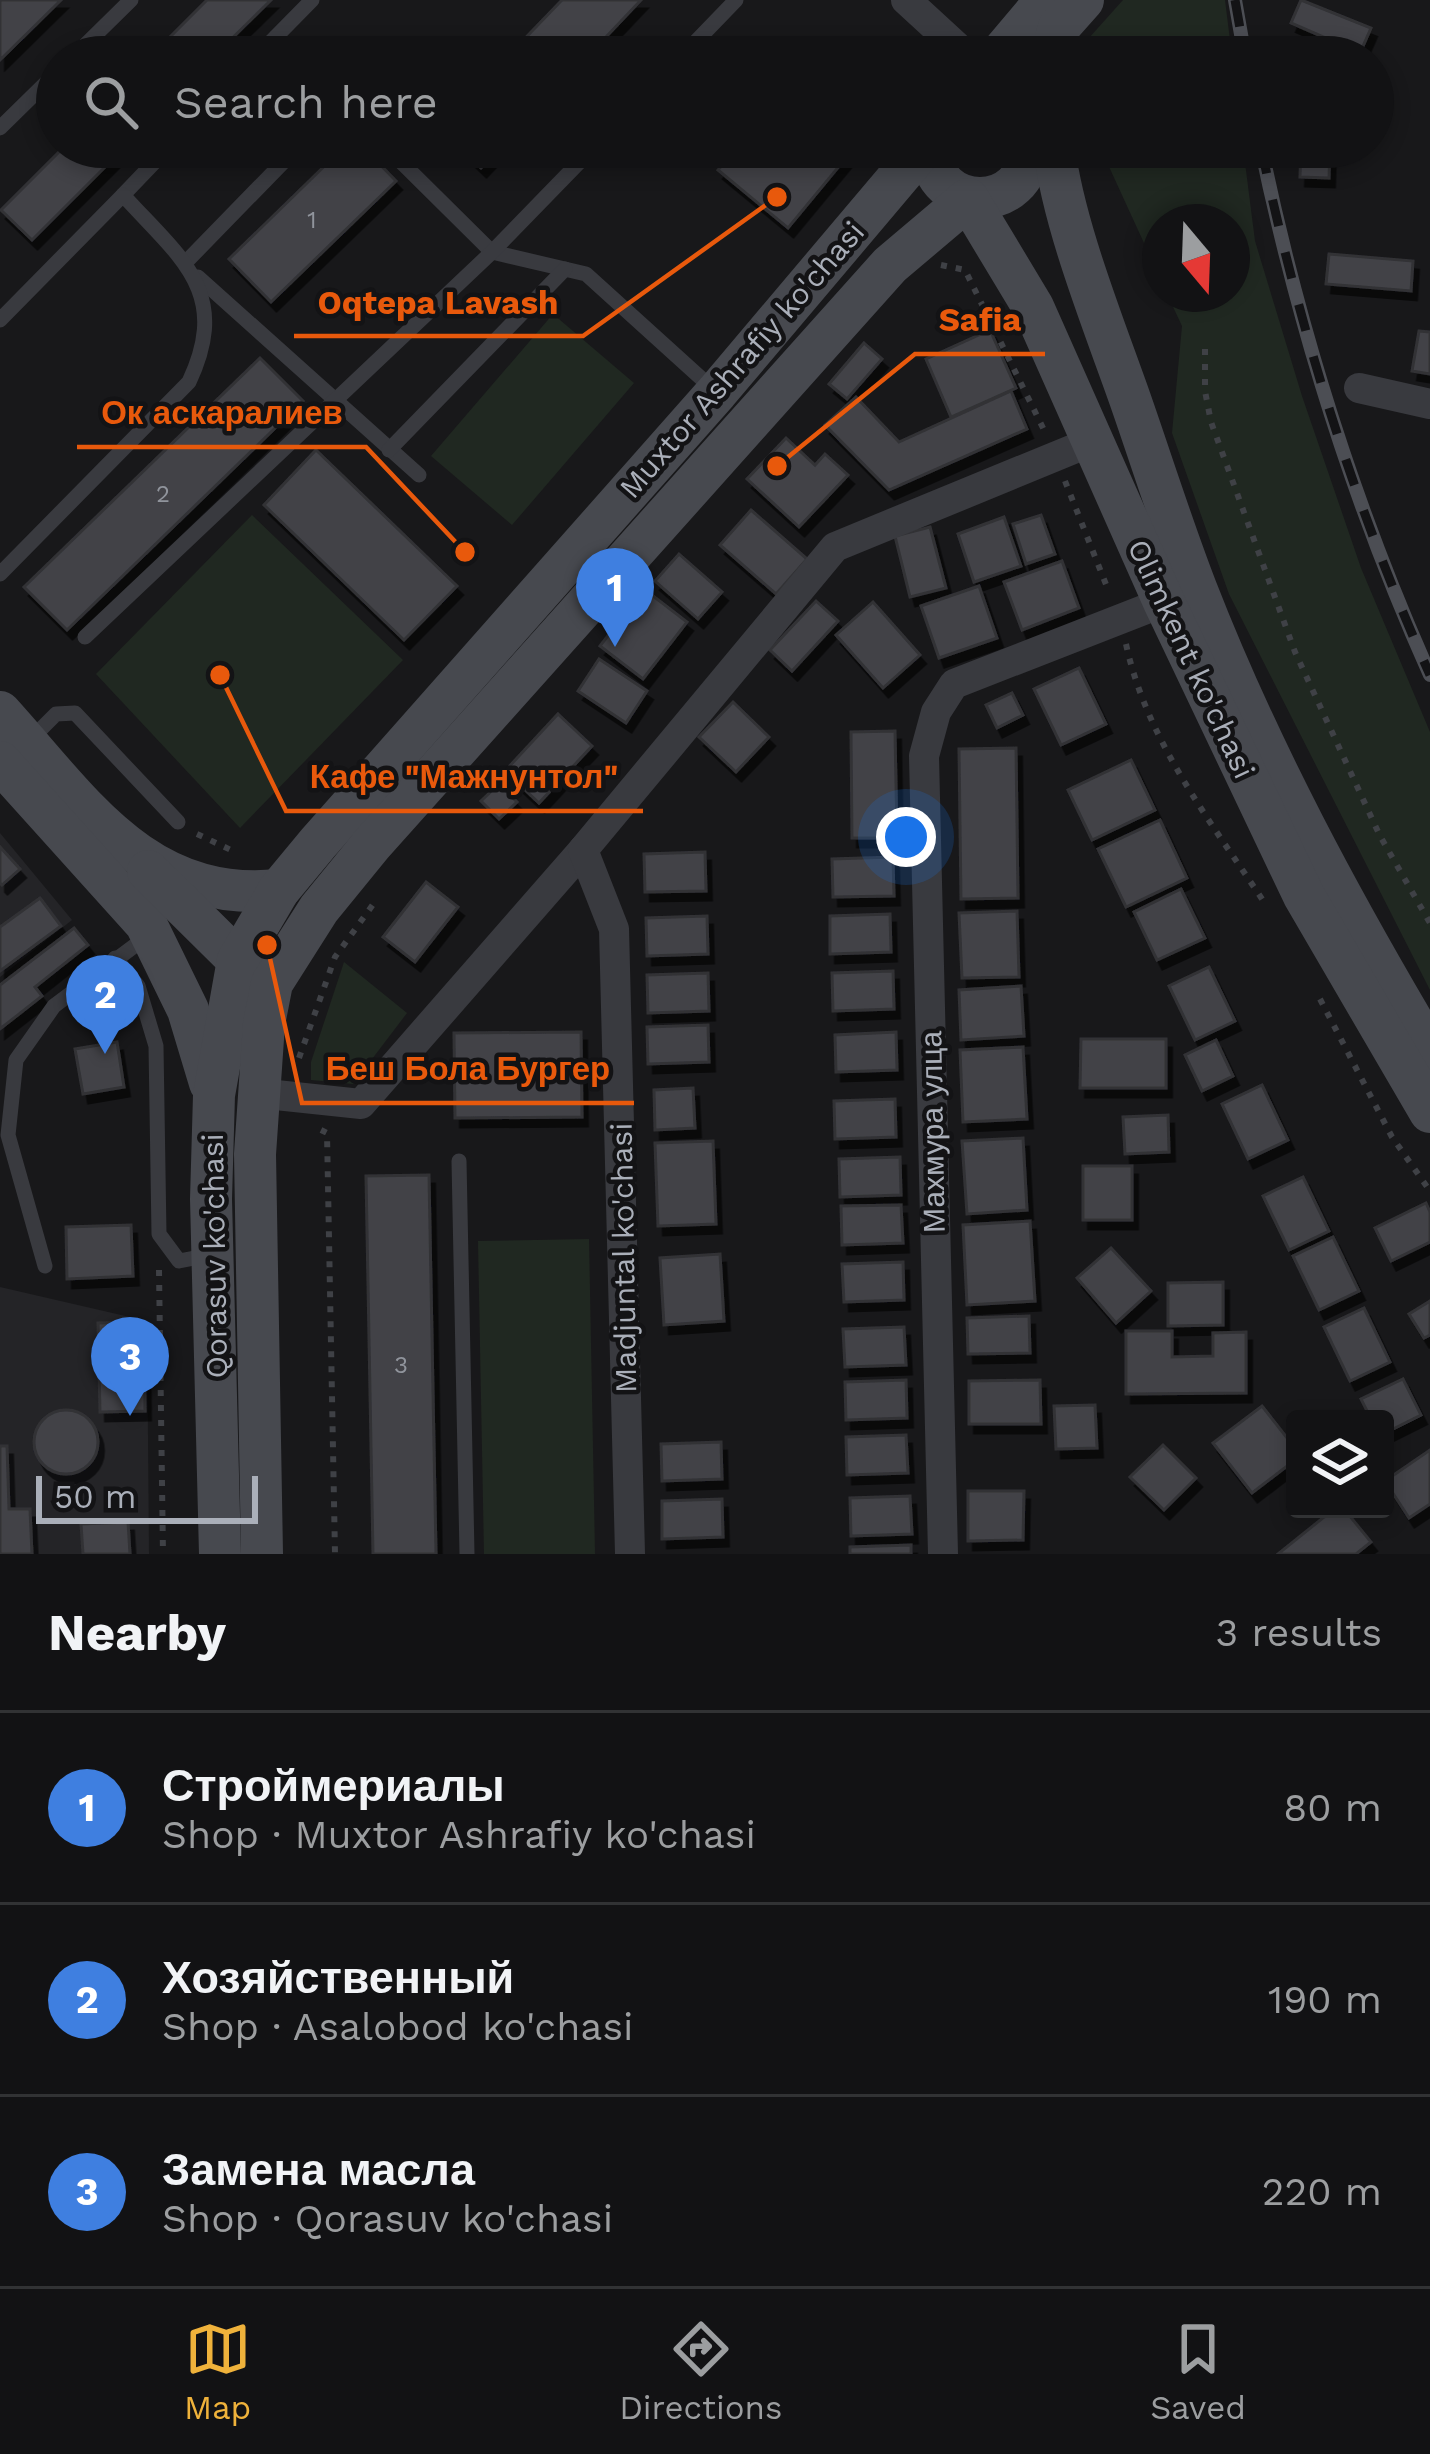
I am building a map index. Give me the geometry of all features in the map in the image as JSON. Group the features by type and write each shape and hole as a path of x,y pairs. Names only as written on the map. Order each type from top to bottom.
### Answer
{"main road":[{"name":"Muxtor Ashrafiy ko'chasi","path":"255,971 279,890 909,168"},
{"name":"Olimkent ko'chasi","path":"934,168 941,182 968,199 1033,307 1074,448 1180,596 1364,940 1430,1051"},
{"name":"Muxtor Ashrafiy ko'chasi","path":"255,971 319,909 890,265 968,199 1001,196 1014,187 1025,168"},
{"path":"1044,168 1064,199"},
{"name":"Olimkent ko'chasi","path":"1058,168 1180,596 1304,896 1430,1112"},
{"name":"Muxtor Ashrafiy ko'chasi","path":"890,265 921,250 953,245 982,252 1010,272"},
{"path":"9,738 255,971"},
{"path":"9,738 149,929 188,1010 214,1095"},
{"path":"123,847 208,886 279,890"},
{"path":"149,929 255,971"},
{"name":"Qorasuv ko'chasi","path":"220,1554 214,1095 255,971"},
{"name":"Qorasuv ko'chasi","path":"255,971 278,1095 255,1154 262,1554"}],"street":[{"path":"906,0 945,36"},
{"path":"1359,388 1430,404"},
{"path":"278,1095 361,1104 583,850 836,547 1074,448"},
{"path":"1121,622 1180,596"},
{"name":"Махмура улца","path":"943,1554 924,756 936,712 954,684 1121,622"},
{"name":"Madjuntal ko'chasi","path":"583,850 614,928 630,1554"}],"lane":[{"path":"94,36 131,0"},
{"path":"276,36 312,0"},
{"path":"701,36 736,0"},
{"path":"0,128 36,93"},
{"path":"0,320 148,168"},
{"path":"190,269 279,168"},
{"path":"407,168 492,252 586,274 717,392"},
{"path":"85,637 492,252 574,168"},
{"path":"122,195 190,269 418,475"},
{"path":"0,574 189,382 201,356 205,327 203,302 190,269"},
{"path":"389,450 565,269"},
{"path":"9,738 56,714 75,713 178,822"},
{"path":"45,1266 8,1135 16,1060 54,1006 149,929"},
{"path":"115,958 139,986 156,1046 159,1234 179,1261 213,1254"},
{"path":"459,1161 467,1554"}],"path":[{"path":"934,264 965,270 1074,448 1133,676 1168,756 1272,913"},
{"path":"1205,349 1204,392 1211,422 1295,652 1380,836 1430,923"},
{"path":"335,1554 327,1132 300,1121 278,1095 297,1061 335,957 386,887"},
{"path":"1317,991 1392,1137 1430,1191"},
{"path":"159,1234 163,1554"}],"shaded area":[{"path":"1123,0 1225,0 1229,36 1091,36"},
{"path":"1110,168 1246,168 1255,241 1302,396 1361,568 1430,732 1430,990 1229,594 1172,433 1182,326 1175,312 1250,312 1250,204 1142,204 1142,239"},
{"path":"553,314 634,383 512,525 431,456"},
{"path":"252,515 403,660 240,828 96,674"},
{"path":"0,833 72,920 0,977"},
{"path":"344,962 407,1013 353,1084 311,1080 311,1062"},
{"path":"589,1239 595,1554 484,1554 478,1241"},
{"path":"0,1287 147,1321 149,1554 0,1554"}],"building":[{"path":"0,0 61,0 0,60"},
{"path":"207,0 271,0 234,36 171,36"},
{"path":"562,0 641,0 607,36 527,36"},
{"path":"1301,0 1371,28 1367,36 1321,36 1291,23"},
{"path":"43,168 104,168 32,240 1,210"},
{"path":"322,168 383,168 396,181 271,302 229,259"},
{"path":"720,168 838,168 788,228"},
{"path":"1300,168 1329,168 1329,178 1300,177"},
{"path":"1329,254 1413,261 1411,291 1326,284"},
{"path":"990,330 1016,388 951,417 926,359"},
{"path":"1419,331 1430,332 1430,374 1412,371"},
{"path":"864,343 882,359 847,399 829,384"},
{"path":"260,358 303,401 67,630 24,587"},
{"path":"1011,391 1027,429 889,490 825,425 856,397 899,442"},
{"path":"786,438 815,465 825,454 848,475 799,527 747,479"},
{"path":"316,450 457,586 404,640 264,505"},
{"path":"751,510 807,559 776,594 720,545"},
{"path":"1041,515 1055,554 1026,564 1013,524"},
{"path":"1004,517 1021,566 974,582 958,534"},
{"path":"930,527 946,588 910,597 895,536"},
{"path":"679,554 722,592 698,619 655,581"},
{"path":"1062,561 1079,608 1022,630 1004,582"},
{"path":"979,586 997,638 939,658 921,606"},
{"path":"644,589 687,622 643,679 600,646"},
{"path":"816,601 838,621 792,671 770,650"},
{"path":"873,602 920,655 883,688 836,635"},
{"path":"599,659 647,691 626,723 578,691"},
{"path":"1079,668 1106,724 1061,745 1034,689"},
{"path":"1012,693 1023,715 997,728 986,705"},
{"path":"733,702 769,737 736,772 699,737"},
{"path":"558,714 592,746 539,803 505,771"},
{"path":"895,731 897,838 852,838 851,732"},
{"path":"1016,748 1018,898 961,899 959,749"},
{"path":"1131,760 1155,810 1092,840 1068,790"},
{"path":"499,784 517,802 499,819 481,801"},
{"path":"1160,820 1187,878 1126,907 1098,849"},
{"path":"0,847 20,869 2,885 0,883"},
{"path":"705,852 706,891 645,892 644,854"},
{"path":"893,857 894,896 833,897 832,859"},
{"path":"426,882 458,907 415,962 383,937"},
{"path":"1181,889 1205,938 1157,960 1134,912"},
{"path":"40,898 61,926 0,971 0,927"},
{"path":"1017,911 1019,977 962,978 959,913"},
{"path":"890,914 891,952 830,954 830,916"},
{"path":"707,916 708,954 647,956 646,918"},
{"path":"74,928 88,945 35,987 42,996 0,1029 0,985"},
{"path":"1209,967 1235,1021 1195,1040 1169,986"},
{"path":"893,971 894,1009 833,1011 832,973"},
{"path":"708,973 709,1011 648,1013 647,975"},
{"path":"1021,986 1024,1036 961,1040 959,990"},
{"path":"708,1025 709,1062 648,1064 647,1027"},
{"path":"581,1032 582,1117 455,1118 454,1033"},
{"path":"896,1032 897,1070 836,1072 835,1035"},
{"path":"1081,1039 1166,1039 1166,1088 1080,1088"},
{"path":"1216,1040 1233,1076 1202,1091 1185,1055"},
{"path":"117,1042 124,1087 83,1094 75,1049"},
{"path":"1023,1047 1027,1119 963,1122 960,1050"},
{"path":"1262,1085 1288,1140 1248,1159 1222,1104"},
{"path":"693,1088 695,1128 655,1130 654,1090"},
{"path":"895,1099 896,1137 835,1139 834,1101"},
{"path":"1168,1115 1169,1152 1125,1154 1123,1117"},
{"path":"1023,1138 1027,1210 967,1214 962,1141"},
{"path":"713,1141 716,1224 658,1226 655,1143"},
{"path":"900,1157 901,1195 840,1197 839,1159"},
{"path":"1083,1166 1132,1166 1132,1220 1083,1220"},
{"path":"429,1175 436,1554 373,1554 366,1176"},
{"path":"1303,1177 1329,1231 1289,1250 1263,1196"},
{"path":"1426,1203 1430,1242 1391,1261 1375,1228"},
{"path":"901,1205 903,1243 842,1245 841,1206"},
{"path":"1030,1221 1035,1301 967,1305 963,1225"},
{"path":"131,1225 133,1276 67,1279 66,1227"},
{"path":"1333,1237 1359,1291 1319,1310 1293,1256"},
{"path":"1111,1248 1151,1291 1116,1323 1077,1278"},
{"path":"720,1254 724,1321 664,1325 660,1258"},
{"path":"903,1262 904,1300 844,1302 842,1264"},
{"path":"1223,1282 1223,1325 1168,1326 1168,1283"},
{"path":"1430,1301 1430,1335 1424,1338 1409,1314"},
{"path":"1364,1308 1390,1362 1350,1381 1324,1327"},
{"path":"1029,1316 1030,1353 968,1354 967,1318"},
{"path":"144,1322 145,1411 100,1412 98,1323"},
{"path":"904,1327 906,1365 845,1367 843,1329"},
{"path":"1126,1331 1172,1331 1172,1357 1213,1356 1213,1333 1246,1332 1246,1393 1126,1394"},
{"path":"1403,1379 1421,1415 1394,1428 1394,1410 1366,1410 1361,1399"},
{"path":"906,1380 907,1418 846,1420 845,1382"},
{"path":"1040,1380 1041,1424 969,1424 969,1381"},
{"path":"1095,1405 1097,1448 1056,1449 1054,1406"},
{"path":"1262,1406 1286,1437 1286,1467 1252,1493 1213,1443"},
{"path":"66,1410 89,1419 98,1442 89,1465 66,1474 43,1465 34,1442 43,1419"},
{"path":"906,1435 908,1473 847,1475 846,1437"},
{"path":"721,1442 722,1479 662,1481 661,1444"},
{"path":"1163,1445 1196,1478 1164,1510 1130,1477"},
{"path":"0,1446 7,1446 9,1509 30,1509 32,1554 0,1554"},
{"path":"1430,1450 1430,1504 1409,1518 1394,1495 1394,1475"},
{"path":"968,1491 1024,1491 1023,1540 968,1541"},
{"path":"910,1496 912,1534 851,1536 850,1498"},
{"path":"722,1499 723,1537 662,1539 662,1501"},
{"path":"1323,1518 1351,1518 1371,1542 1356,1554 1278,1554"},
{"path":"128,1522 130,1554 83,1554 81,1524"},
{"path":"911,1545 911,1554 850,1554 850,1547"}],"railway":[{"path":"1235,0 1241,36"},
{"path":"1266,168 1331,416 1430,675"}],"place":[{"name":"Oqtepa Lavash","path":"777,197"},
{"name":"Safia","path":"777,466"},
{"name":"Ок аскаралиев","path":"465,552"},
{"name":"Строймериалы","path":"615,647"},
{"name":"Кафе \"Мажнунтол\"","path":"220,675"},
{"name":"Беш Бола Бургер","path":"267,945"},
{"name":"Хозяйственный","path":"105,1054"},
{"name":"Замена масла","path":"130,1416"}]}
